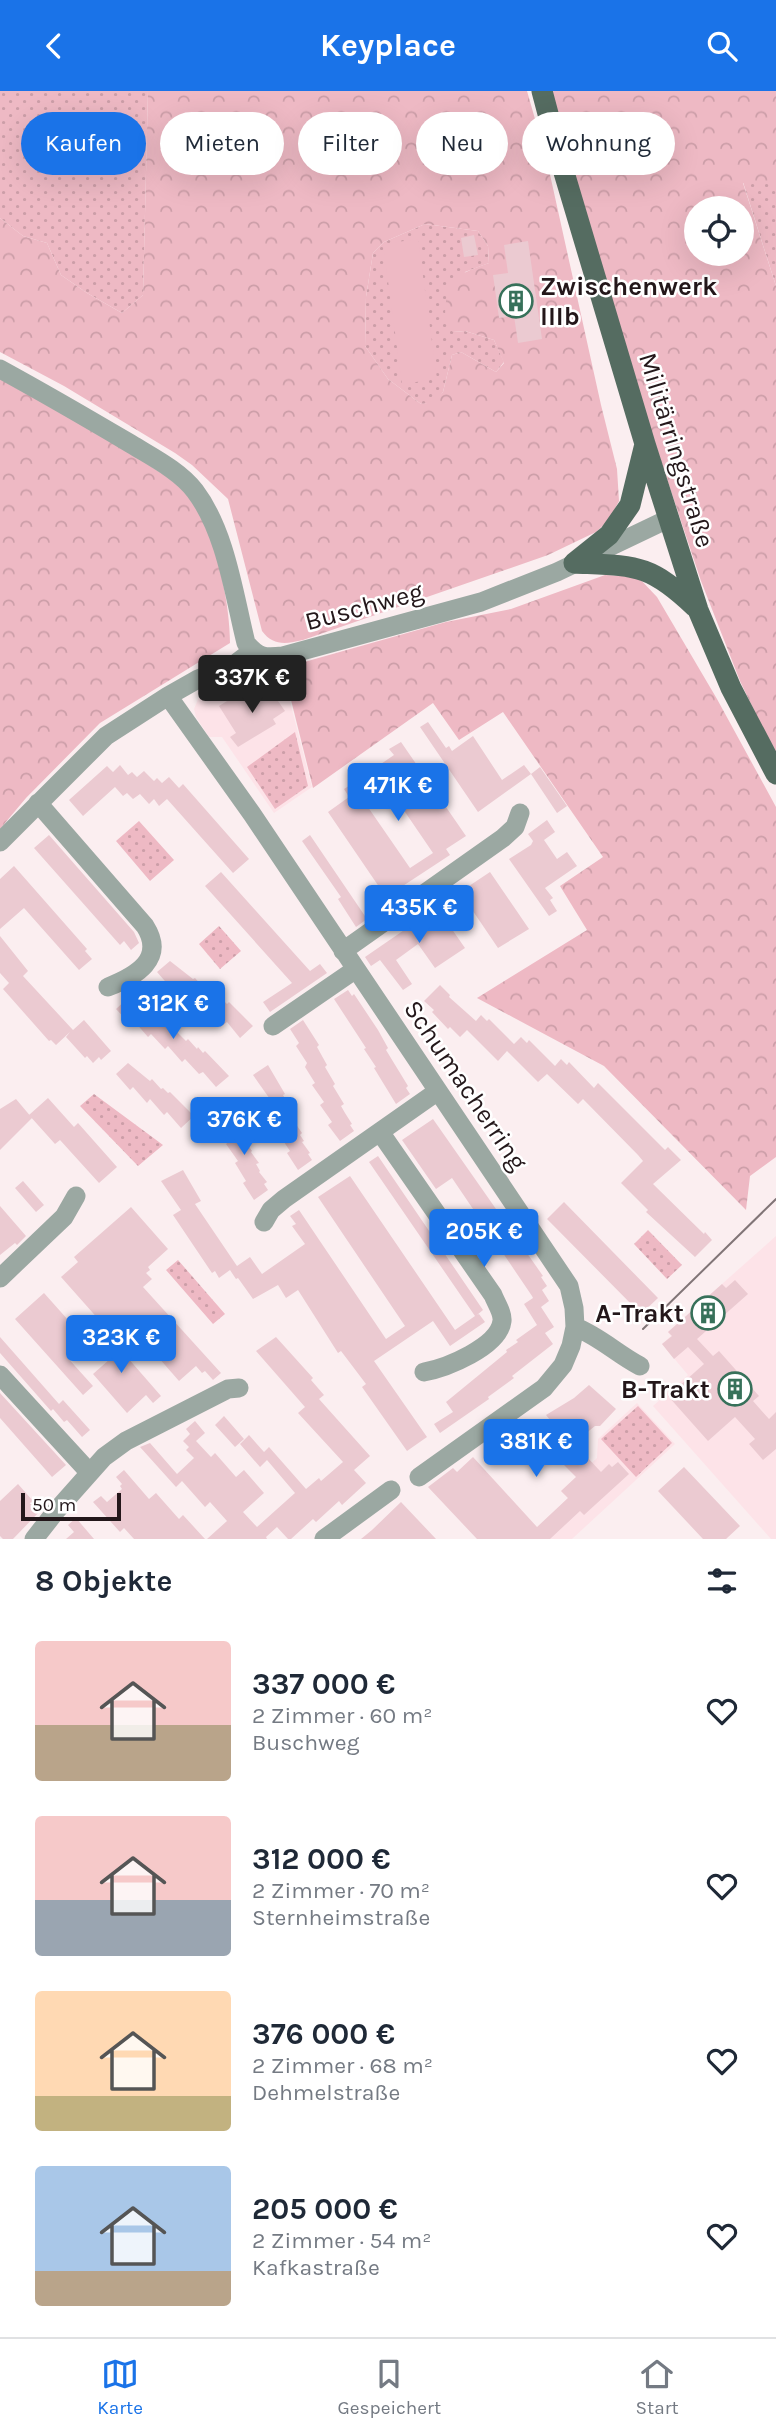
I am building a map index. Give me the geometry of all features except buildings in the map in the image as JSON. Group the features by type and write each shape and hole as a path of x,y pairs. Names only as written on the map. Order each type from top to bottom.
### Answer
{"main road":[{"name":"Militärringstraße","path":"542,91 645,444 698,610 731,688 776,775"},
{"path":"574,563 609,535 630,505 645,444"},
{"path":"574,563 645,569 673,586 698,610"}],"street":[{"path":"0,369 142,451 180,476 195,491 208,511 219,539 246,643 253,651 235,664 198,679 168,696 106,736 0,842"},
{"name":"Buschweg","path":"253,651 265,658 283,656 481,602 557,572 668,519"},
{"name":"Schumacherring","path":"168,696 252,814 569,1286 575,1327 563,1365 544,1388 419,1477"},
{"path":"38,803 152,937 154,946 149,961 125,980 108,987"},
{"path":"343,951 503,838 514,827 520,813"},
{"path":"274,1026 356,969"},
{"path":"264,1222 271,1210 284,1199 438,1091"},
{"path":"380,1132 493,1295 503,1319 493,1337 461,1360 424,1372"},
{"path":"0,1278 64,1217 76,1196"},
{"path":"575,1327 590,1333 640,1366"},
{"path":"0,1375 89,1472"},
{"path":"34,1539 104,1457 126,1441 228,1389 239,1388"},
{"path":"324,1539 346,1533 391,1490"}],"shaded area":[{"path":"281,667 312,787 274,813 222,737 209,737 194,709 199,697 204,693"},
{"path":"776,1236 776,1539 771,1539 653,1406 688,1375 662,1344 671,1336 668,1332"},
{"path":"637,1403 675,1444 572,1539 549,1539 538,1527 568,1498 561,1491 597,1458 598,1439"}],"green space":[{"path":"0,91 148,91 146,173 146,112 21,112 21,175 146,175 143,295 122,313 61,275 47,243 23,236 0,218"},
{"path":"148,91 527,91 533,112 522,112 522,175 550,175 617,469 619,501 609,520 596,532 548,555 303,640 285,643 275,641 262,631 228,499 175,453 64,386 0,352 0,218 23,236 47,243 61,275 122,313 143,295","holes":["425,224 478,231 488,246 489,263 465,272 452,282 447,297 445,323 453,332 465,331 494,340 504,363 496,372 461,352 452,355 443,392 434,402 421,404 388,379 365,346 366,297 373,253 384,242"]},
{"path":"549,91 776,91 776,183 743,183 747,196 684,196 684,266 754,266 754,217 776,286 776,756 740,681 701,581 636,386 574,175 675,175 675,112 555,112"},
{"path":"743,182 776,183 776,286 754,217 754,196 747,196"},
{"path":"425,224 478,231 488,246 489,263 465,272 453,332 465,331 494,340 504,362 496,372 461,352 452,355 443,392 435,403 421,404 388,379 365,346 366,297 373,253 384,242"},
{"path":"418,239 437,379 402,384 383,244"},
{"path":"0,379 113,442 184,490 195,504 212,541 227,606 230,643 100,723 26,798 0,829"},
{"path":"605,575 638,577 657,597 776,807 776,1157 750,1176 746,1210 604,1066 477,998 587,930 560,886 603,857 503,712 459,740 433,703 313,788 283,668 446,622 511,609"},
{"path":"295,732 308,786 275,809 247,767"},
{"path":"139,821 174,860 150,881 116,841"},
{"path":"219,926 241,951 220,969 199,944"},
{"path":"94,1094 163,1145 138,1166 80,1106"},
{"path":"648,1230 682,1265 667,1279 634,1244"},
{"path":"178,1260 225,1314 213,1324 166,1270"},
{"path":"638,1406 672,1443 636,1477 601,1439"}],"tram line":[{"path":"643,1329 776,1199"}],"place":[{"name":"Zwischenwerk IIIb","path":"516,301"},
{"name":"A-Trakt","path":"708,1313"},
{"name":"B-Trakt","path":"735,1389"}]}
